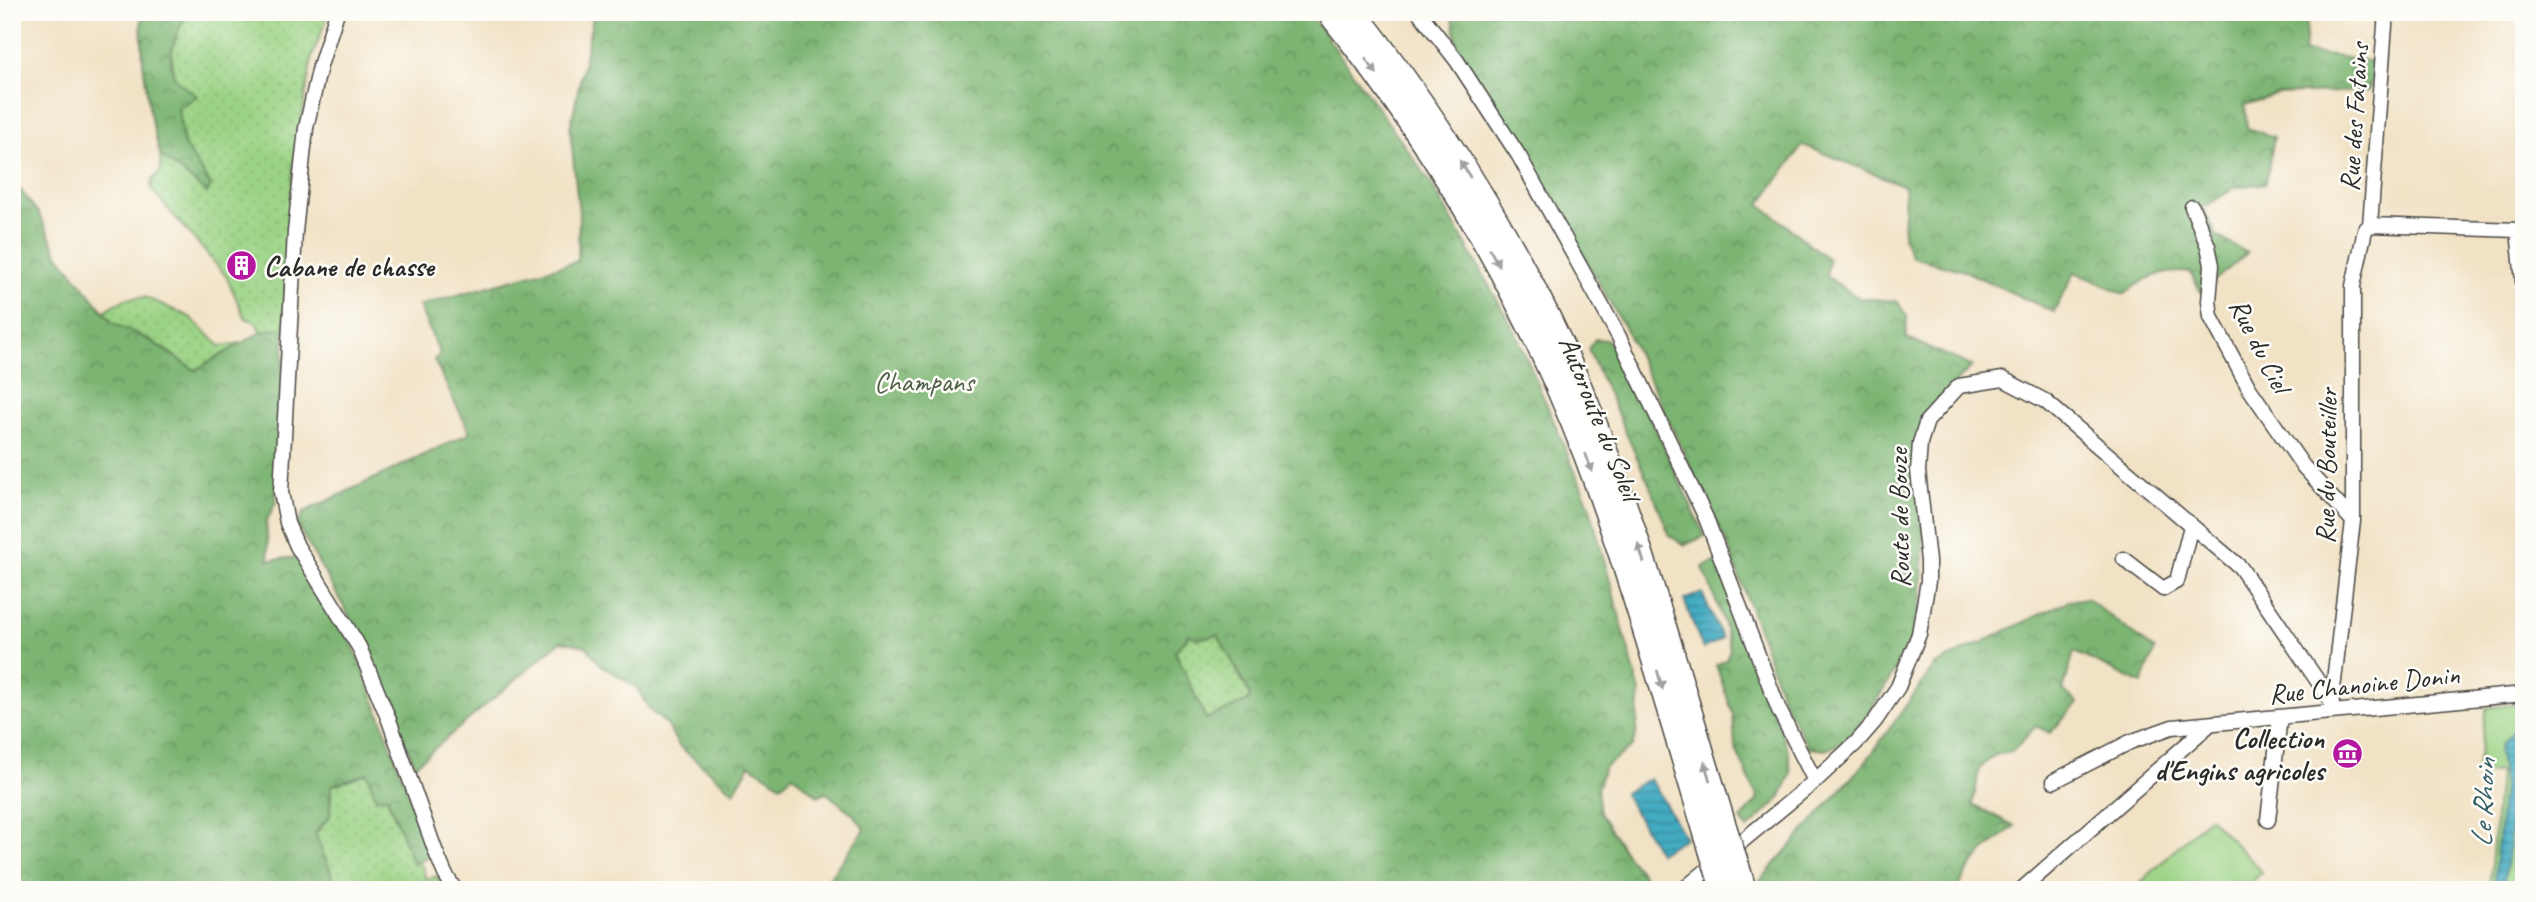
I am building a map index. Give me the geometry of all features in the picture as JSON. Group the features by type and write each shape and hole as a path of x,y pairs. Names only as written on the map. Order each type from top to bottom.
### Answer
{"highway":[{"name":"Autoroute du Soleil","path":"1329,12 1403,110 1453,186 1504,275 1545,358 1585,453 1612,528 1731,881"},
{"name":"Autoroute du Soleil","path":"1354,12 1412,90 1470,176 1517,257 1568,361 1595,425 1634,533 1719,842"}],"street":[{"path":"337,12 312,95 297,210 281,492 286,523 292,536 359,648 394,731 435,850 455,890"},
{"path":"1419,12 1457,61 1519,156 1618,335 1702,508 1779,710 1815,781"},
{"name":"Rue des Fatains","path":"2371,225 2386,12"},
{"name":"Rue du Ciel","path":"2192,207 2208,246 2212,265 2209,301 2211,317 2249,388 2303,466 2353,521"},
{"path":"2371,225 2521,229 2524,292"},
{"name":"Rue du Bouteiller","path":"2331,707 2353,521 2353,286 2365,230 2371,225"},
{"name":"Route de Bouze","path":"1683,890 1815,781 1856,743 1881,712 1901,680 1919,634 1928,581 1918,471 1920,443 1927,421 1959,386 2003,379 2045,401 2240,567 2331,707"},
{"path":"2124,559 2163,589 2176,581 2191,526"},
{"name":"Rue Chanoine Donin","path":"2054,781 2130,742 2172,727 2280,717 2331,707 2524,694"},
{"path":"2268,820 2280,717"},
{"path":"2021,890 2210,724"}],"green space":[{"path":"146,12 189,12 177,34 171,61 177,80 197,96 178,109 184,145 211,185 207,193 160,155 150,114 143,62 141,20"},
{"path":"189,12 329,12 312,57 293,169 284,306 285,331 279,328 261,332 256,322 245,318 226,276 151,189 152,181 161,170 160,155 207,192 211,185 184,145 178,109 171,51 183,19"},
{"name":"Champans","path":"594,12 1307,12 1429,180 1515,331 1589,504 1640,692 1636,735 1632,747 1604,767 1597,789 1600,813 1628,857 1656,890 820,890 865,829 853,814 825,792 818,796 793,775 781,785 750,765 734,792 679,746 667,725 649,709 637,688 600,664 586,646 561,641 415,765 357,630 297,525 304,512 470,433 434,360 440,354 419,306 578,261 579,213 570,129","holes":["1189,634 1197,639 1218,635 1250,695 1248,701 1206,719 1175,652"]},
{"path":"1452,12 2295,12 2307,18 2304,52 2376,62 2369,91 2279,94 2245,105 2247,128 2274,137 2266,183 2236,187 2203,208 2217,236 2247,253 2201,292 2190,272 2171,272 2155,276 2124,294 2075,272 2054,312 1965,271 1912,257 1903,237 1905,186 1803,145 1760,204 1829,260 1826,276 1859,298 1897,301 1907,317 1906,338 1972,366 1925,413 1923,563 1920,606 1909,648 1870,711 1848,740 1826,750 1809,748 1784,702 1729,548 1630,338 1579,247 1457,45"},
{"path":"12,179 39,214 58,254 113,323 149,340 195,370 261,332 279,328 285,331 276,502 266,522 269,560 300,557 352,644 431,856 413,864 387,796 376,799 367,773 331,786 330,816 315,834 338,890 12,890"},
{"path":"145,297 190,317 220,346 242,343 195,370 150,340 113,323 104,311 125,299"},
{"path":"1595,339 1606,340 1622,357 1705,536 1685,545 1670,536 1588,349"},
{"path":"1717,561 1789,753 1791,774 1780,798 1748,829 1741,820 1758,799 1735,747 1733,714 1716,665 1726,660 1730,649 1723,620 1703,567"},
{"path":"2086,598 2155,650 2142,684 2074,652 2063,690 2078,703 2050,733 2036,726 2012,752 1995,755 1979,769 1973,805 2015,826 1975,862 1958,890 1764,890 1760,881 1867,760 1935,665 2068,601"},
{"path":"1190,634 1197,639 1218,634 1250,695 1248,701 1206,720 1175,651"},
{"path":"2524,703 2524,890 2489,890 2499,772 2476,775 2486,708"},
{"path":"367,773 386,796 413,863 420,860 426,879 437,876 444,890 338,890 315,834 330,816 331,786"},
{"path":"2209,817 2262,872 2244,890 2133,890"}],"water":[{"path":"1702,593 1722,638 1703,649 1684,600"},
{"path":"2524,720 2524,738 2516,741 2511,765 2515,798 2503,890 2493,890 2503,786 2500,745"},
{"path":"1650,778 1685,838 1659,853 1624,793"}],"place":[{"name":"Cabane de chasse","path":"241,266"},
{"name":"Collection d'Engins agricoles","path":"2347,754"}],"water label":[{"name":"Le Rhoin","path":"2483,803"}]}
